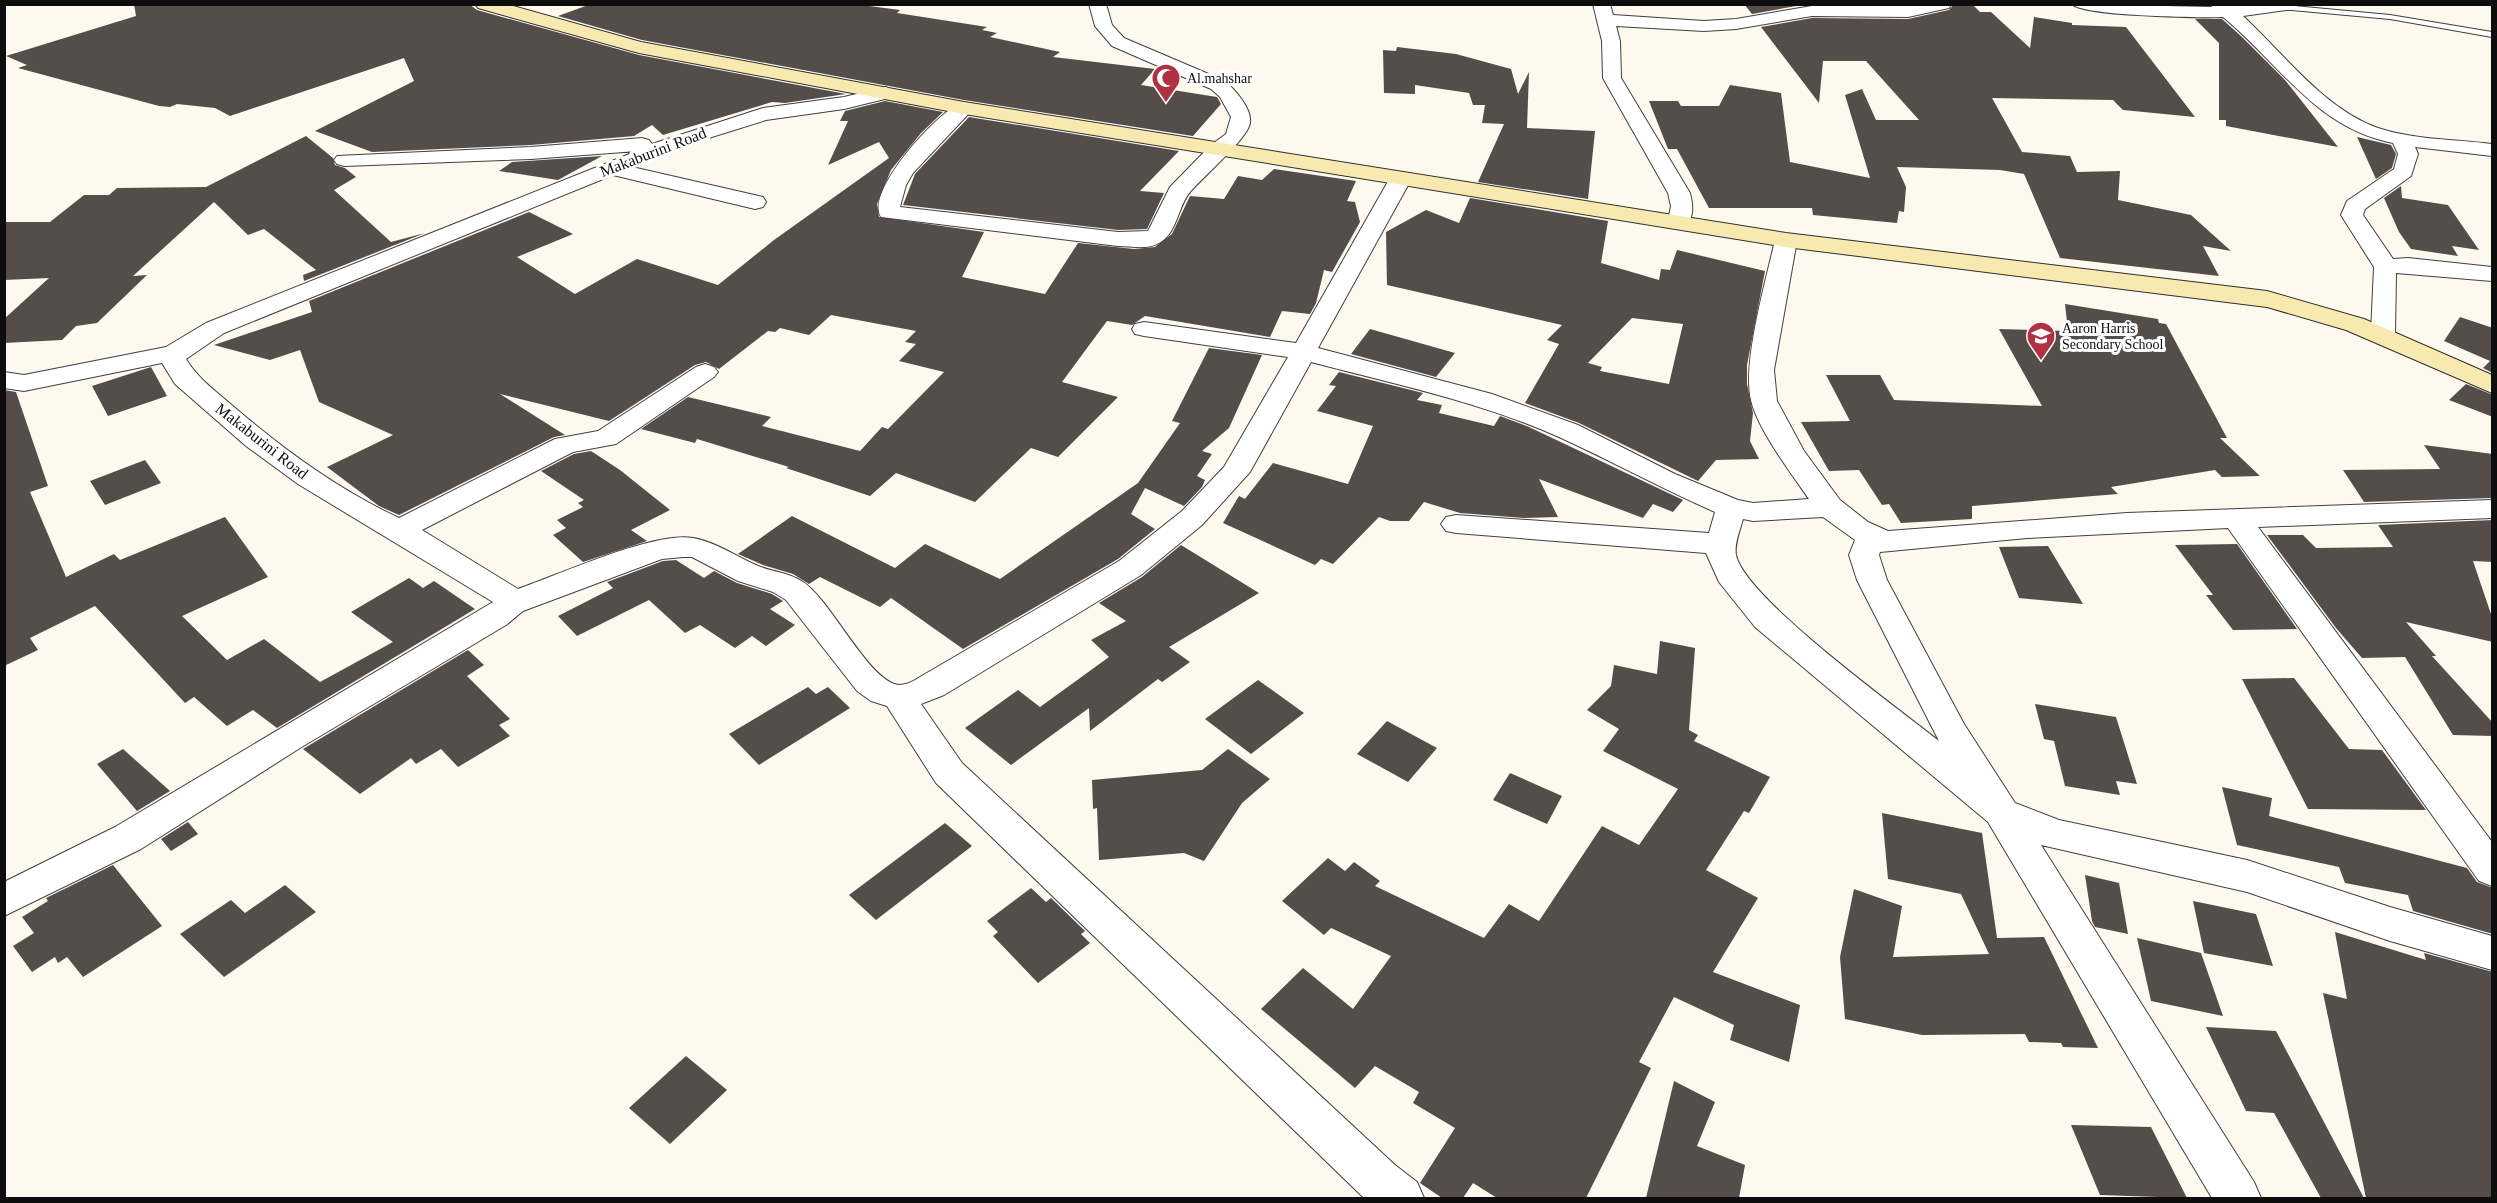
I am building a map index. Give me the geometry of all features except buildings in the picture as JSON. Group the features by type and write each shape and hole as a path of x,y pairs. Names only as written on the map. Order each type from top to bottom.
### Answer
{"street":[{"path":"484,4 639,47 964,108 1786,240 2080,274 2267,299 2343,318 2383,333 2493,385"},
{"path":"964,108 918,153 890,195 887,203 889,212 982,221 1076,235 1149,240 1157,235 1178,192 1218,149 1234,138 1240,127 1241,117 1228,94 1218,85 1118,42 1104,26 1097,4"},
{"path":"1679,221 1682,206 1679,193 1612,78 1611,40 1604,12 1704,26 1736,24 1808,8 1908,12 1943,4"},
{"path":"2080,4 2167,11 2288,6"},
{"path":"2222,7 2334,111 2356,126 2374,133 2402,138 2493,150"},
{"name":"Makaburini Road","path":"512,603 512,600 500,591 399,530 365,514 256,440 184,378 173,359 174,352 215,328 676,142 764,114 844,103 886,93"},
{"path":"2386,267 2352,215 2355,206 2404,172 2408,154 2402,138"},
{"path":"344,160 540,152 676,142"},
{"path":"610,168 755,202"},
{"path":"4,900 128,838 288,739 495,617 512,603 656,550 673,546 693,546 717,555 742,572 787,586 797,593 871,684 883,694 899,698 932,686 1100,587 1163,543 1192,518 1236,472 1401,178"},
{"path":"1786,240 1761,370 1764,401 1791,453 1830,507 1857,530 1881,540"},
{"path":"2386,267 2408,265 2493,274"},
{"path":"2383,333 2387,320 2382,278 2386,267"},
{"path":"1144,329 1304,352 1429,384 1568,431 1665,480 1731,508 1753,512 1830,507"},
{"path":"4,380 24,382 174,352"},
{"path":"399,530 565,445 606,438 705,372"},
{"path":"1731,508 1721,544 1721,556 1730,575 1766,619 2002,813 2054,834 2247,876 2390,924 2493,953"},
{"path":"2238,1198 1951,732 1872,580 1864,555 1868,543 2027,528 2424,509 2493,509"},
{"path":"2236,519 2493,870"},
{"path":"1456,524 1721,544"},
{"path":"899,698 949,773 1379,1181 1401,1198"}],"lane":[{"path":"2288,6 2390,17 2493,35"}],"place":[{"name":"Al.mahshar","path":"1166,104"},
{"name":"Aaron Harris Secondary School","path":"2041,362"}]}
